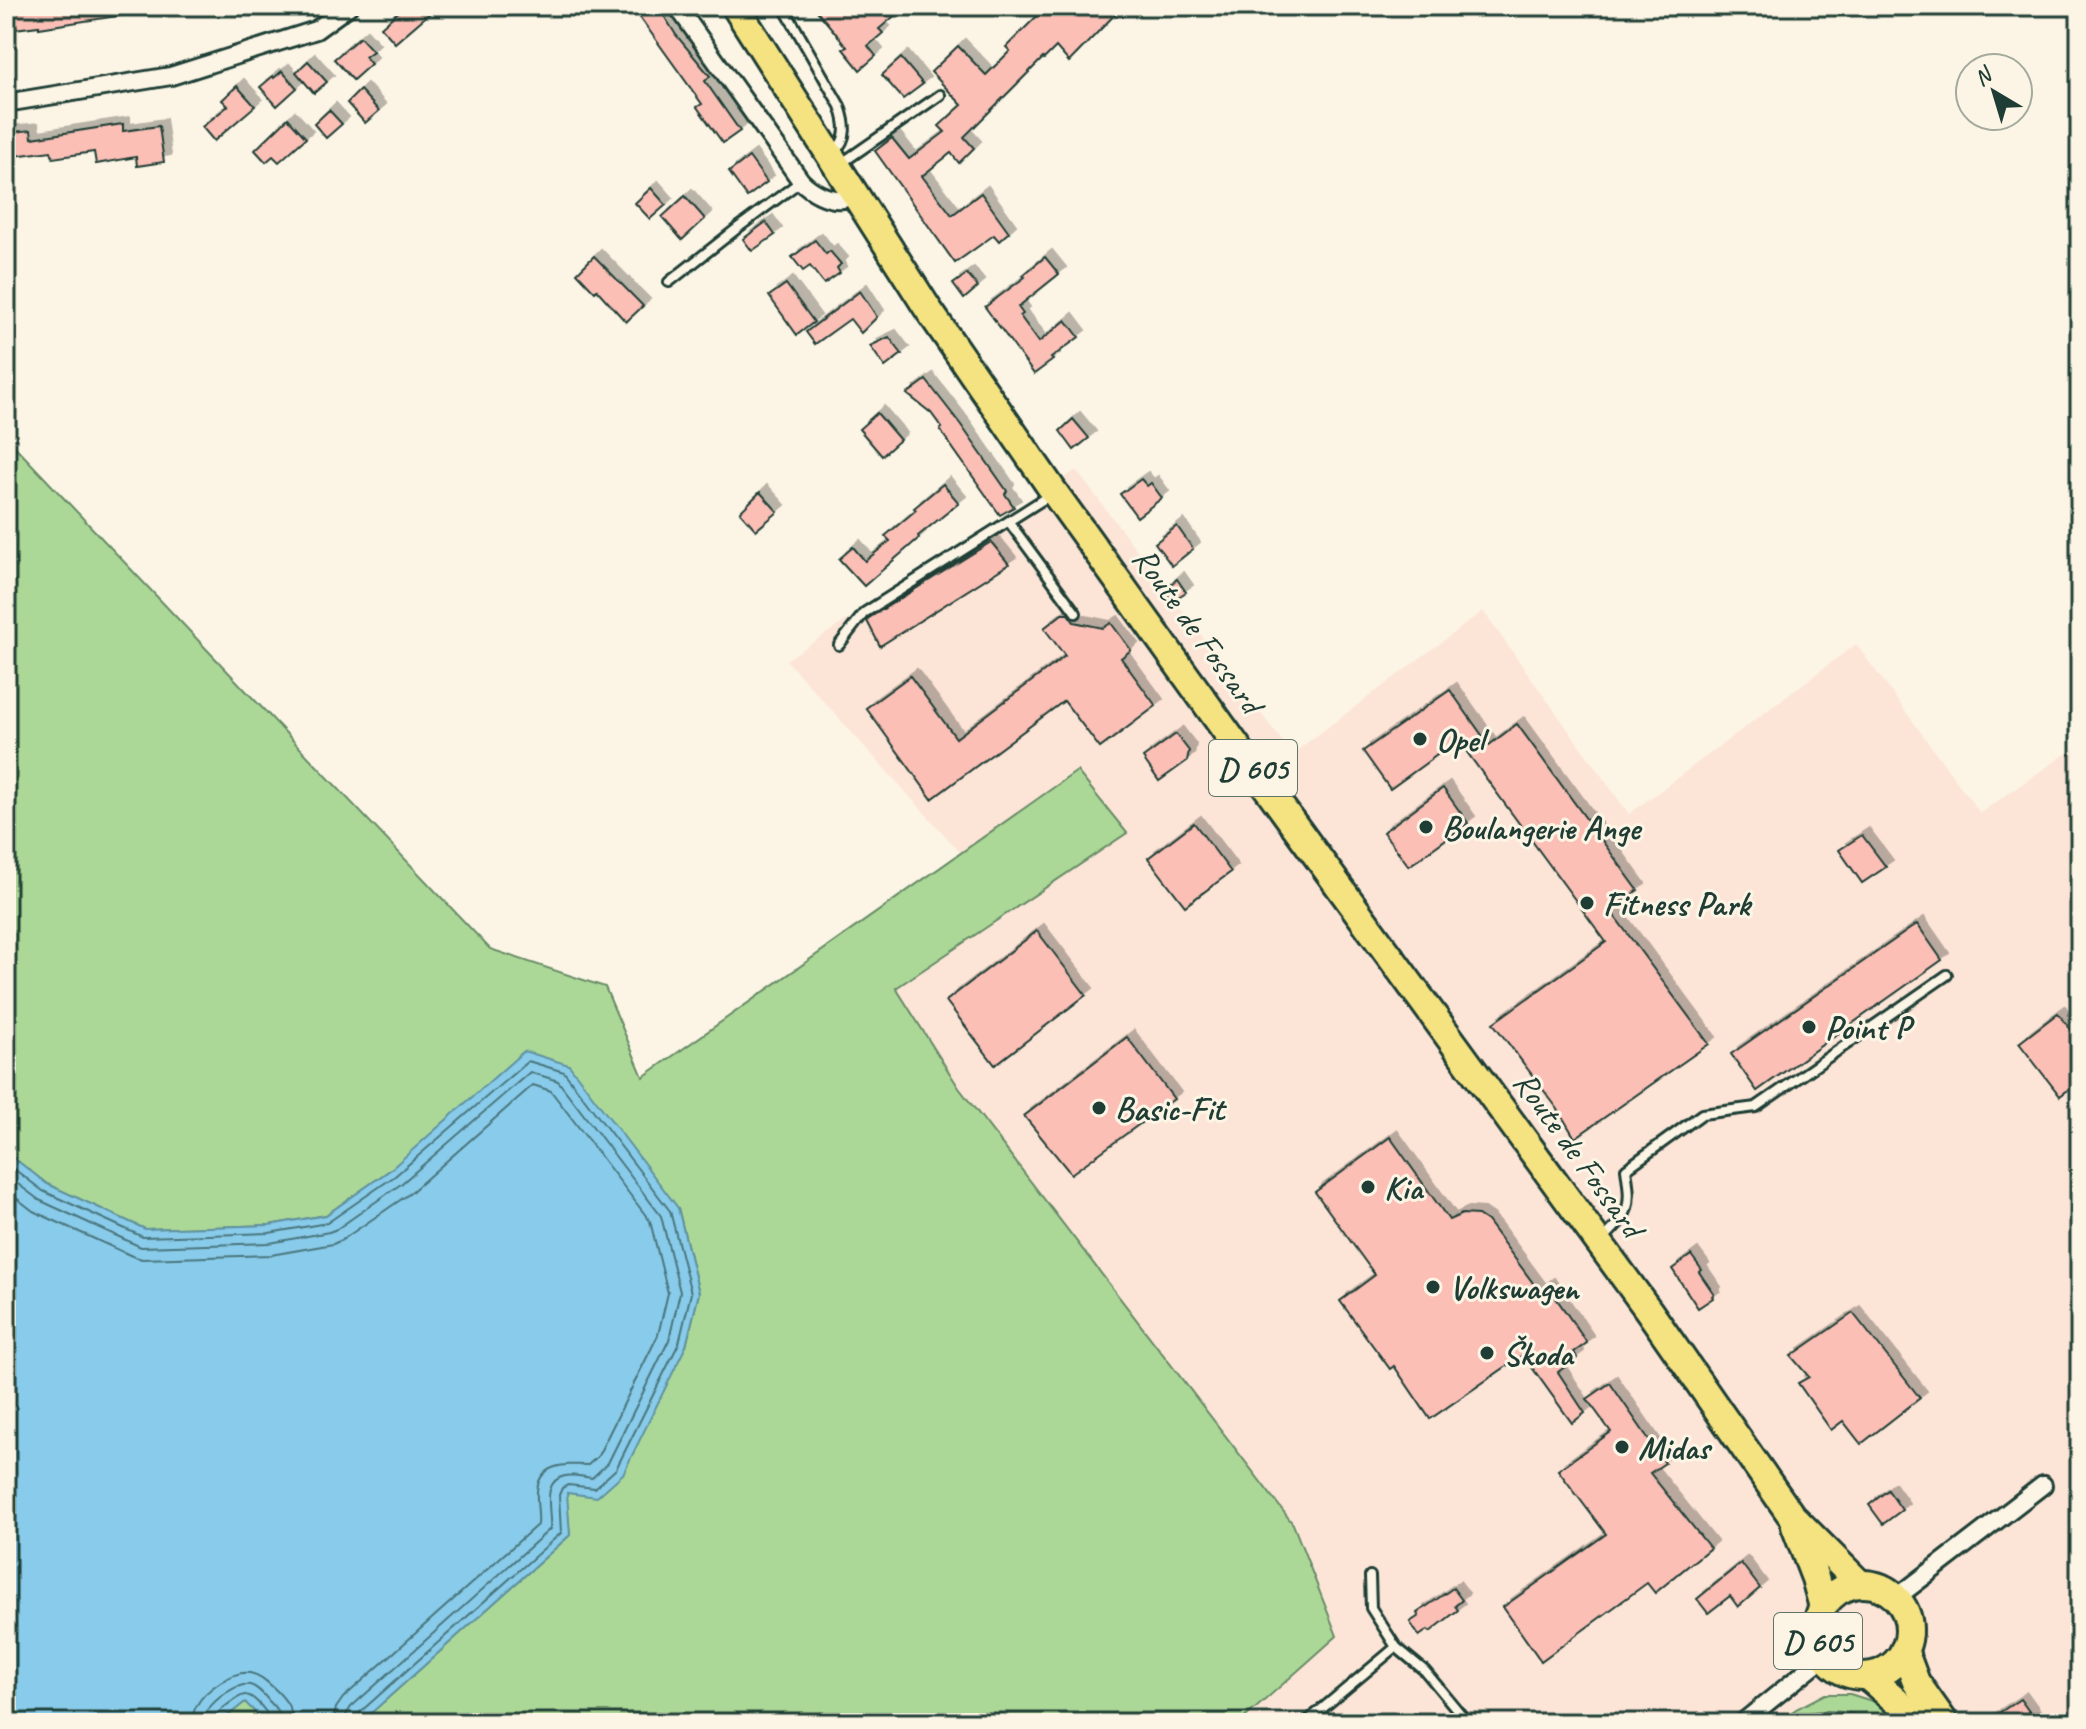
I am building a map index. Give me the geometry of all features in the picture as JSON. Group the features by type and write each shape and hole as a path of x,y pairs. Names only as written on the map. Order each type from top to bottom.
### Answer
{"main road":[{"name":"Route de Fossard","path":"735,6 928,309 1054,492 1649,1311 1791,1515"},
{"name":"D 605","path":"1791,1515 1860,1584"},
{"name":"D 605","path":"1791,1515 1823,1607"},
{"name":"D 605","path":"1860,1584 1876,1586 1896,1598 1908,1619 1909,1635 1895,1663 1882,1672 1867,1676 1843,1672 1833,1665 1819,1644 1817,1632 1823,1607 1832,1596 1860,1584"},
{"name":"D 605","path":"1904,1650 1916,1682 1945,1723"},
{"name":"D 605","path":"1867,1676 1922,1723"}],"street":[{"path":"6,103 171,76 316,30 349,6"},
{"path":"677,6 801,181 811,191 834,198 843,199 855,193"},
{"path":"1896,1598 2043,1485"},
{"path":"1742,1723 1825,1656"}],"lane":[{"path":"783,6 840,106 845,121 845,138 834,160"},
{"path":"834,160 940,95"},
{"path":"669,282 801,181"},
{"path":"839,645 864,613 1054,492"},
{"path":"1009,522 1076,613"},
{"path":"1599,1243 1623,1220 1630,1197 1626,1169 1702,1114 1756,1107 1947,975"},
{"path":"1370,1576 1371,1608 1396,1647 1425,1671 1468,1723"},
{"path":"1305,1723 1396,1647"}],"shaded area":[{"path":"1076,470 1292,754 1483,611 1629,814 1856,644 1980,813 2080,744 2080,1723 1239,1723 1337,1636 959,1088 896,987 1127,833 1077,771 961,853 786,660"}],"green space":[{"path":"6,437 490,949 605,987 643,1077 1077,771 1127,833 896,988 959,1088 1293,1524 1337,1636 1239,1723 360,1723 570,1535 566,1493 686,1346 699,1293 678,1208 390,1170 326,1215 269,1225 145,1229 47,1184 6,1152"},
{"path":"1825,1694 1850,1694 1878,1703 1905,1723 1869,1723 1856,1715 1826,1711 1777,1723"},
{"path":"245,1702 266,1723 219,1723"}],"water":[{"path":"524,1051 569,1065 678,1208 699,1293 686,1346 623,1474 597,1497 567,1493 570,1535 360,1723 266,1723 245,1702 219,1723 6,1723 6,1152 47,1184 145,1229 269,1225 326,1215 390,1170"}],"building":[{"path":"124,6 124,15 6,30 6,8"},
{"path":"405,6 438,6 395,43 381,27"},
{"path":"644,6 658,6 676,35 710,76 705,81 740,131 723,143 697,107 702,104 636,12"},
{"path":"813,6 906,6 879,29 883,33 868,46 876,56 860,70 843,49 847,47"},
{"path":"1047,6 1123,6 1069,62 1056,47 1043,58 964,137 974,148 959,163 951,153 922,176 952,215 981,193 1009,232 999,241 994,235 955,263 875,151 892,138 909,159 945,132 939,126 962,105 931,72 958,46 986,75 1010,51 1006,47"},
{"path":"360,37 373,51 365,57 371,64 353,80 334,59"},
{"path":"901,58 923,84 903,99 882,75"},
{"path":"308,61 327,82 314,93 296,72"},
{"path":"282,71 297,88 277,106 260,87"},
{"path":"237,86 255,106 214,141 202,127 228,106 222,100"},
{"path":"360,90 379,111 365,123 347,103"},
{"path":"329,110 342,124 326,138 314,124"},
{"path":"288,118 306,138 279,162 273,156 266,162 255,150"},
{"path":"123,124 123,131 159,126 164,162 137,166 136,157 96,164 94,152 53,158 51,151 6,157 6,133 31,130 32,138"},
{"path":"749,157 767,182 747,197 729,172"},
{"path":"651,188 666,205 650,219 635,203"},
{"path":"685,196 705,219 682,240 662,217"},
{"path":"766,222 775,235 752,251 743,239"},
{"path":"815,240 826,254 830,251 841,264 837,268 840,273 824,284 810,266 803,271 792,257"},
{"path":"594,256 643,306 626,322 577,273"},
{"path":"1045,257 1059,274 1018,307 1023,314 1020,316 1039,342 1066,320 1079,337 1034,374 985,307 1025,277 1023,275"},
{"path":"967,274 978,287 964,299 953,284"},
{"path":"786,284 814,322 797,335 769,296"},
{"path":"860,291 877,317 861,333 850,319 815,344 806,332"},
{"path":"889,337 902,354 885,367 870,346"},
{"path":"926,380 1007,491 1005,494 1014,507 1000,515 931,413 907,394"},
{"path":"877,413 900,440 882,456 859,429"},
{"path":"1073,419 1089,438 1074,450 1060,431"},
{"path":"1141,479 1147,486 1151,483 1162,498 1137,517 1120,494"},
{"path":"943,484 959,503 864,586 839,559 853,547 865,561 890,541 885,536"},
{"path":"760,492 778,512 756,530 740,512"},
{"path":"1177,526 1193,549 1172,566 1155,543"},
{"path":"991,542 1009,564 880,646 867,621 869,618"},
{"path":"1177,579 1186,592 1172,601 1164,590"},
{"path":"1062,614 1068,614 1074,622 1103,628 1111,623 1131,650 1121,658 1156,706 1100,748 1064,701 932,799 866,708 910,676 956,738 1065,656 1044,628"},
{"path":"1450,690 1489,745 1517,724 1638,890 1610,910 1709,1044 1575,1138 1557,1108 1493,1023 1606,942 1458,740 1390,789 1363,751"},
{"path":"1176,734 1189,751 1187,761 1159,781 1143,758"},
{"name":"Boulangerie Ange","path":"1443,788 1468,823 1409,866 1383,832"},
{"path":"1194,823 1231,872 1185,906 1148,858"},
{"path":"1862,835 1886,867 1862,883 1839,850"},
{"name":"Point P","path":"1917,924 1942,960 1757,1091 1731,1054"},
{"path":"1037,931 1086,995 995,1065 946,1001"},
{"path":"2058,1013 2080,1042 2080,1081 2060,1096 2019,1043"},
{"name":"Basic-Fit","path":"1127,1037 1174,1099 1071,1174 1024,1116"},
{"path":"1390,1137 1449,1220 1462,1214 1478,1215 1487,1221 1539,1291 1547,1285 1587,1343 1574,1352 1577,1358 1558,1372 1585,1413 1572,1423 1523,1355 1430,1419 1394,1366 1390,1369 1340,1301 1375,1275 1315,1192"},
{"path":"1691,1255 1714,1294 1698,1308 1672,1269"},
{"path":"1853,1313 1920,1398 1861,1444 1843,1421 1831,1430 1798,1383 1809,1377 1791,1356"},
{"path":"1610,1383 1665,1463 1650,1473 1710,1548 1655,1593 1647,1583 1541,1661 1503,1607 1606,1534 1558,1470 1611,1432 1587,1399"},
{"path":"1888,1490 1902,1510 1883,1524 1869,1505"},
{"path":"1741,1563 1760,1588 1738,1607 1730,1596 1708,1613 1697,1599"},
{"path":"1453,1588 1462,1600 1455,1606 1458,1610 1430,1632 1428,1630 1419,1636 1410,1622 1419,1616 1417,1613"},
{"path":"2020,1699 2033,1717 2025,1723 1984,1723"}],"place":[{"name":"Opel","path":"1420,739"},
{"name":"Boulangerie Ange","path":"1426,827"},
{"name":"Fitness Park","path":"1587,903"},
{"name":"Point P","path":"1809,1027"},
{"name":"Basic-Fit","path":"1099,1108"},
{"name":"Kia","path":"1368,1187"},
{"name":"Volkswagen","path":"1433,1287"},
{"name":"Škoda","path":"1487,1353"},
{"name":"Midas","path":"1622,1447"}]}
